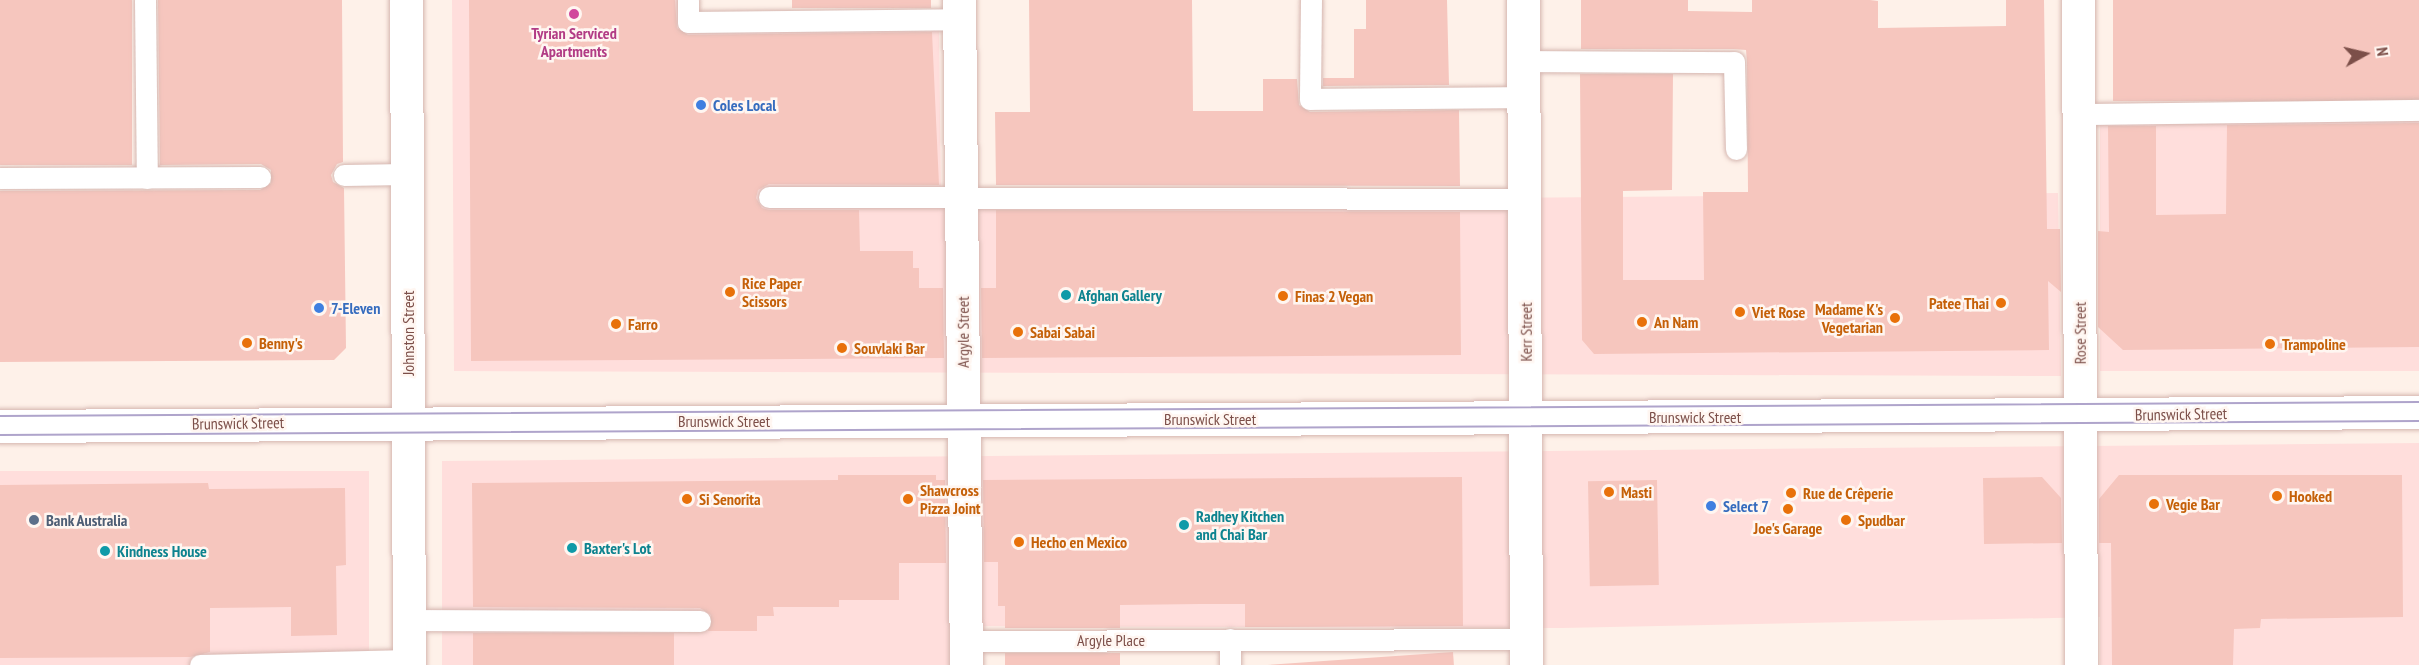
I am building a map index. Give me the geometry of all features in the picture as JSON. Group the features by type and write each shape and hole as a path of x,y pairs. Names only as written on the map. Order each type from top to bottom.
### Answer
{"street":[{"name":"Johnston Street","path":"406,0 409,662"},
{"name":"Kerr Street","path":"1523,0 1526,652"},
{"name":"Rose Street","path":"2078,0 2081,665"},
{"name":"Argyle Street","path":"959,10 965,653"},
{"name":"Brunswick Street","path":"0,426 2419,412"}],"lane":[{"path":"145,0 147,178"},
{"path":"688,0 688,22 959,10"},
{"path":"1311,0 1310,99 1524,97"},
{"path":"1524,61 1734,62 1736,149"},
{"path":"2079,114 2419,110"},
{"path":"344,175 407,174"},
{"path":"0,178 260,177"},
{"path":"769,197 1525,200"},
{"path":"409,620 700,621"},
{"path":"1230,639 1230,665"},
{"name":"Argyle Place","path":"965,653 1230,639 1526,652"},
{"path":"200,665 409,662"}],"shaded area":[{"path":"452,0 691,0 691,24 939,29 941,203 2058,193 2061,376 454,371"},
{"path":"2100,116 2419,116 2419,371 2100,371"},
{"path":"2419,443 2419,665 2100,665 2100,617 1562,628 953,626 952,665 442,665 442,461"},
{"path":"0,471 369,471 369,665 0,665"}],"building":[{"path":"0,0 132,0 132,165 0,165"},
{"path":"158,0 342,0 343,162 337,164 331,175 333,182 344,188 346,348 334,360 0,362 0,191 260,190 271,183 271,170 261,164 160,165"},
{"path":"469,0 675,0 677,28 688,35 932,32 939,185 769,184 758,190 756,198 762,208 769,210 859,210 860,251 913,251 913,268 919,268 919,288 943,288 944,358 471,361"},
{"path":"792,0 931,0 931,8 792,8"},
{"path":"1029,0 1192,0 1193,111 1263,111 1263,79 1297,79 1299,105 1310,112 1459,110 1460,186 996,185 995,112 1030,112"},
{"path":"1366,0 1447,0 1449,85 1323,86 1323,78 1354,78 1354,29 1366,29"},
{"path":"1581,0 1688,0 1688,11 1752,12 1752,0 1870,0 1878,1 1878,28 2006,26 2006,0 2044,0 2047,229 2060,229 2061,292 2048,281 2049,350 1594,354 1582,340 1580,74 1673,74 1672,190 1623,191 1623,280 1704,280 1703,192 1748,192 1747,62 1746,50 1734,49 1581,49"},
{"path":"2113,0 2419,0 2419,101 2113,101"},
{"path":"2419,123 2419,347 2123,350 2098,327 2098,231 2109,232 2108,126 2156,126 2156,215 2226,214 2227,125"},
{"path":"996,210 1460,212 1461,355 982,358 981,288 996,288"},
{"path":"838,475 936,475 936,480 945,480 946,563 899,563 899,600 839,600 839,607 773,607 774,616 757,616 757,631 708,631 711,615 700,608 473,607 472,483 838,480"},
{"path":"2119,475 2402,475 2403,617 2261,619 2260,628 2234,629 2233,665 2112,665 2111,543 2099,543 2099,499"},
{"path":"1462,477 1463,626 1245,627 1245,604 1201,604 1120,605 1120,628 1005,628 1005,606 998,606 998,562 984,562 983,480"},
{"path":"2042,477 2061,498 2062,543 1984,544 1983,478"},
{"path":"1657,480 1659,585 1590,586 1588,481"},
{"name":"Kindness House","path":"208,483 209,489 345,488 346,565 336,566 337,635 291,636 291,607 210,608 210,652 190,657 0,658 0,485"},
{"path":"473,633 674,633 674,665 473,665"},
{"path":"1453,652 1453,665 1267,665"},
{"path":"1005,653 1120,653 1120,665 1005,665"}],"tram line":[{"path":"0,416 2419,402"},
{"path":"0,435 2419,421"}],"place":[{"name":"Tyrian Serviced Apartments","path":"574,14"},
{"name":"Coles Local","path":"701,105"},
{"name":"Rice Paper Scissors","path":"730,292"},
{"name":"Afghan Gallery","path":"1066,295"},
{"name":"Finas 2 Vegan","path":"1283,296"},
{"name":"Patee Thai","path":"2001,303"},
{"name":"7-Eleven","path":"319,308"},
{"name":"Viet Rose","path":"1740,312"},
{"name":"Madame K's Vegetarian","path":"1895,318"},
{"name":"An Nam","path":"1642,322"},
{"name":"Farro","path":"616,324"},
{"name":"Sabai Sabai","path":"1018,332"},
{"name":"Benny's","path":"247,343"},
{"name":"Trampoline","path":"2270,344"},
{"name":"Souvlaki Bar","path":"842,348"},
{"name":"Masti","path":"1609,492"},
{"name":"Rue de Crêperie","path":"1791,493"},
{"name":"Hooked","path":"2277,496"},
{"name":"Si Senorita","path":"687,499"},
{"name":"Shawcross Pizza Joint","path":"908,499"},
{"name":"Vegie Bar","path":"2154,504"},
{"name":"Select 7","path":"1711,506"},
{"name":"Joe's Garage","path":"1788,509"},
{"name":"Bank Australia","path":"34,520"},
{"name":"Spudbar","path":"1846,520"},
{"name":"Radhey Kitchen and Chai Bar","path":"1184,525"},
{"name":"Hecho en Mexico","path":"1019,542"},
{"name":"Baxter's Lot","path":"572,548"},
{"name":"Kindness House","path":"105,551"}]}
